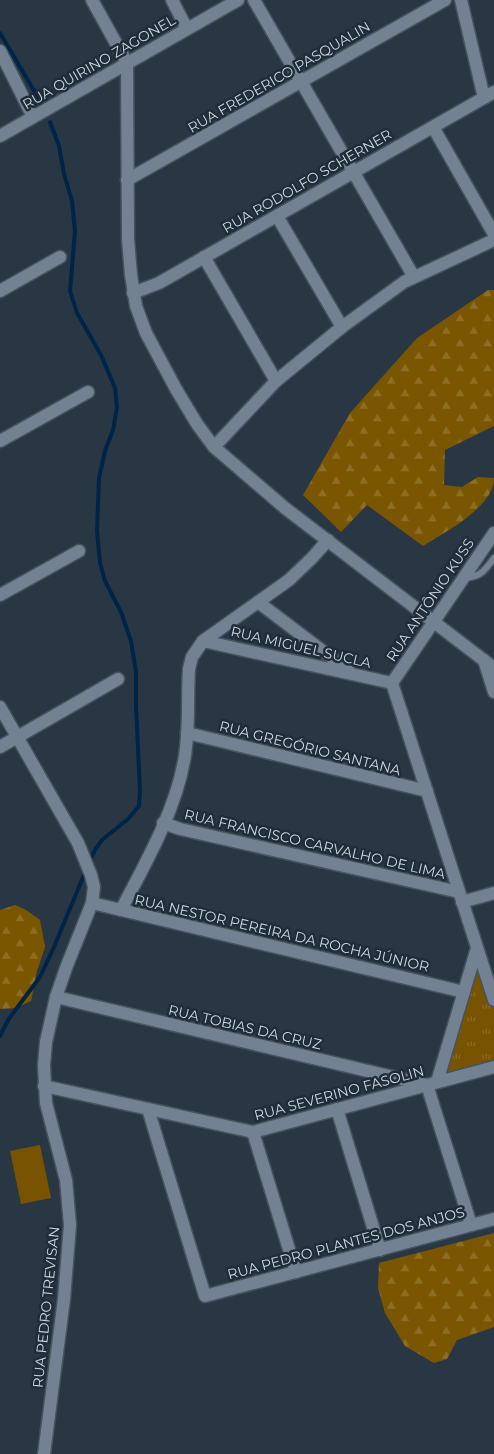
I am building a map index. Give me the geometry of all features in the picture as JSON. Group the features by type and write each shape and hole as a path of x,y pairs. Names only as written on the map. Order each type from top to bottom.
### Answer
{"street":[{"path":"92,0 127,64 128,240 133,293 139,317 157,356 193,417 214,447 285,508 489,664 494,692"},
{"path":"172,0 187,29"},
{"name":"RUA QUIRINO ZAGONEL","path":"0,136 238,0"},
{"path":"254,0 414,277"},
{"name":"RUA FREDERICO PASQUALIN","path":"127,180 445,0"},
{"path":"461,0 489,95"},
{"path":"0,51 33,117"},
{"name":"RUA RODOLFO SCHERNER","path":"133,293 159,283 489,95"},
{"path":"433,127 494,234"},
{"path":"277,216 342,327"},
{"path":"214,447 276,381 342,327 414,277 494,240"},
{"path":"0,291 60,257"},
{"path":"204,257 276,381"},
{"path":"0,441 88,392"},
{"name":"RUA ANTÔNIO KUSS","path":"392,683 494,533"},
{"path":"121,910 164,823 180,778 187,733 189,669 192,657 203,641 301,570 328,540"},
{"path":"0,595 79,552"},
{"path":"258,602 353,674"},
{"name":"RUA MIGUEL SUCLA","path":"203,641 392,683"},
{"path":"0,747 118,680"},
{"path":"392,683 494,1000"},
{"path":"0,707 82,852 94,887 92,903"},
{"name":"RUA GREGÓRIO SANTANA","path":"187,733 427,791"},
{"name":"RUA FRANCISCO CARVALHO DE LIMA","path":"164,823 461,897 494,893"},
{"name":"RUA NESTOR PEREIRA DA ROCHA JÚNIOR","path":"92,903 464,992"},
{"name":"RUA PEDRO TREVISAN","path":"44,1454 64,1299 70,1225 66,1180 48,1111 44,1086 46,1042 56,997 92,903"},
{"path":"471,1225 432,1084 477,948"},
{"name":"RUA TOBIAS DA CRUZ","path":"56,997 432,1084"},
{"name":"RUA SEVERINO FASOLIN","path":"44,1086 252,1132 494,1067"},
{"name":"RUA PEDRO PLANTES DOS ANJOS","path":"148,1109 206,1296 494,1219"},
{"path":"337,1109 380,1250"},
{"path":"252,1132 296,1272"}],"lane":[{"path":"463,578 477,576 482,573 494,558"}],"green space":[{"path":"488,290 494,290 494,426 445,450 444,485 462,487 478,477 494,478 492,489 486,499 467,518 423,546 367,505 341,532 303,495 350,413 417,338"},
{"path":"15,905 40,920 45,947 37,971 31,1001 16,1008 0,1009 0,910"},
{"path":"479,959 494,1009 494,1064 443,1077"},
{"path":"40,1145 51,1198 21,1204 10,1151"},
{"path":"494,1233 494,1327 457,1340 447,1359 434,1363 405,1346 385,1313 378,1288 379,1263"}],"waterway":[{"path":"0,33 39,99"},
{"path":"50,122 59,146 64,174 72,201 75,231 70,291 77,313 101,355 115,388 117,407 113,430 105,451 99,478 97,531 100,563 105,581 121,612 131,641 136,672 139,806 128,819 102,840 89,862"},
{"path":"0,1036 8,1020 40,977 86,870"}]}
